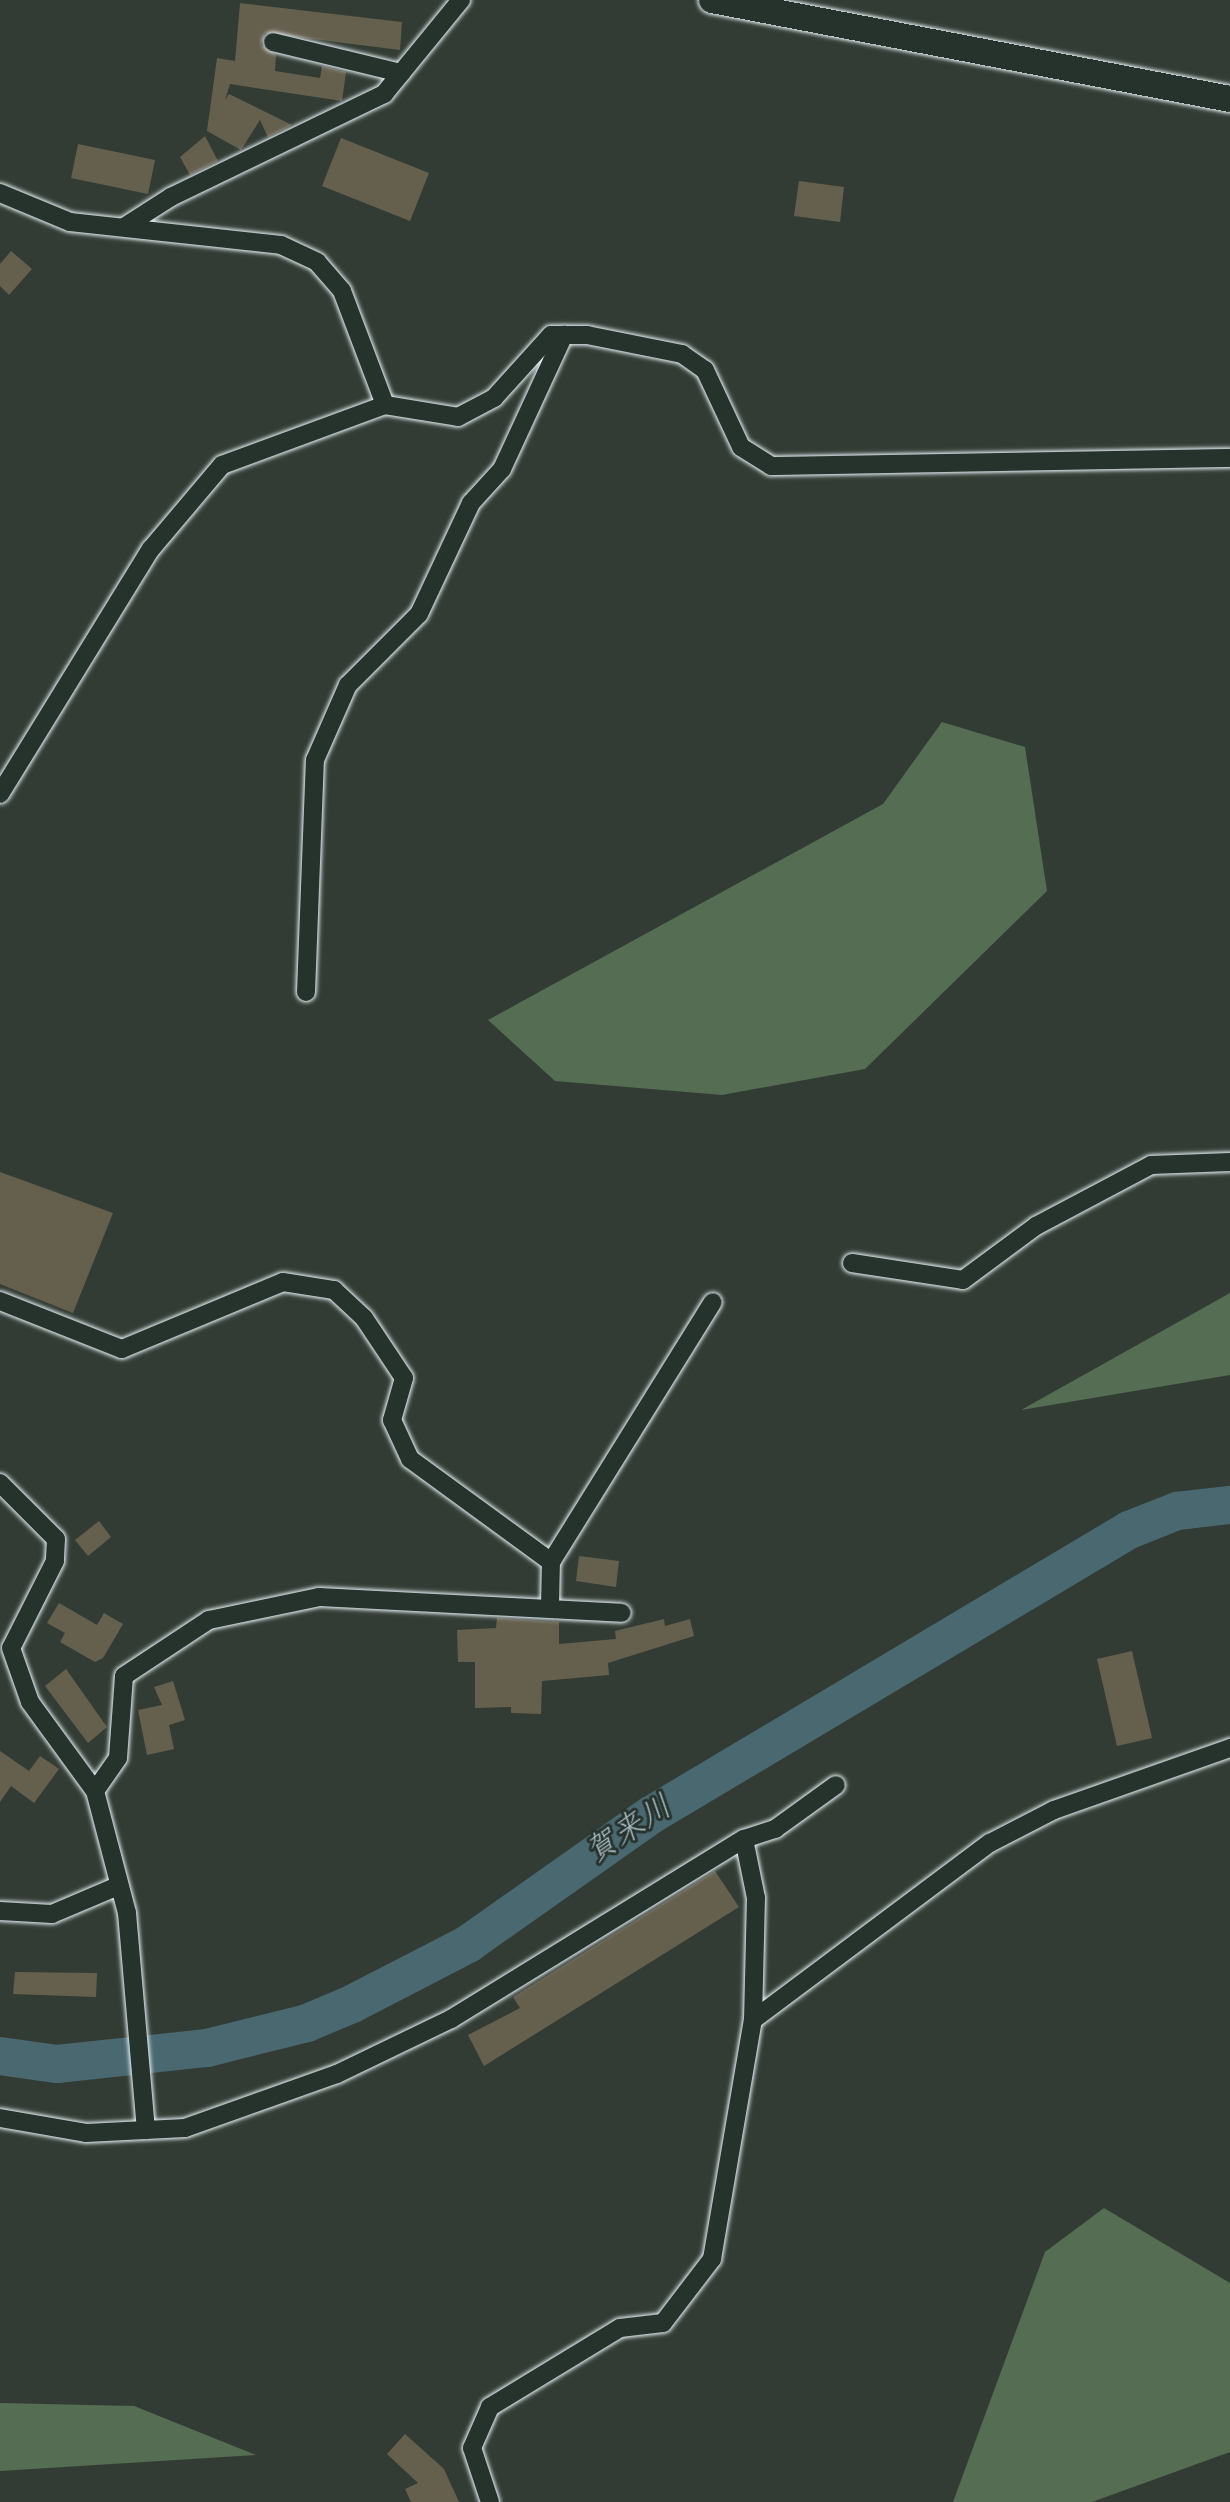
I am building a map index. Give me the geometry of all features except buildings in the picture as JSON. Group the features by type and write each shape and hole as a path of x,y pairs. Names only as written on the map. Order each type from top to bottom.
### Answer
{"main road":[{"path":"712,0 1230,99"}],"street":[{"path":"124,227 171,197 384,94 461,0"},
{"path":"273,42 401,73"},
{"path":"0,193 70,222 281,245 317,262 342,291 385,405"},
{"path":"306,992 315,760 348,685 375,650 419,614 471,503 502,469 564,335"},
{"path":"0,794 151,549 222,465 385,405 458,417 494,398 534,346 564,335 682,354 705,370 741,447 771,466 1230,458"},
{"path":"852,1263 963,1280 1036,1226 1151,1165 1230,1162"},
{"path":"0,1301 122,1349 283,1282 334,1290 364,1318 404,1378 392,1420 410,1459 551,1562"},
{"path":"550,1605 551,1562 713,1302"},
{"path":"0,1483 56,1539 55,1561 11,1648 16,1674 95,1791 118,1886 138,2019 146,2130"},
{"path":"95,1791 118,1758 124,1676 209,1620 319,1597 550,1605 622,1613"},
{"path":"753,2020 929,1882 990,1843 1054,1810 1230,1748"},
{"path":"0,2118 86,2133 185,2128 337,2074 451,2019 744,1839 775,1829 836,1785"},
{"path":"490,2502 472,2448 490,2407 620,2328 663,2323 698,2285 712,2259 753,2020 756,1886 744,1839"},
{"path":"0,1911 52,1914 118,1886"}],"green space":[{"path":"942,722 1025,747 1047,891 865,1069 722,1095 555,1081 488,1020 883,804"},
{"path":"1230,1293 1230,1375 1021,1410"},
{"path":"1104,2208 1230,2283 1230,2452 1092,2502 953,2502 1045,2252"},
{"path":"0,2403 134,2406 256,2455 0,2471"}],"waterway":[{"name":"賀来川","path":"0,2056 57,2064 207,2048 307,2023 352,2004 468,1944 651,1815 1129,1530 1177,1511 1230,1505"}]}
